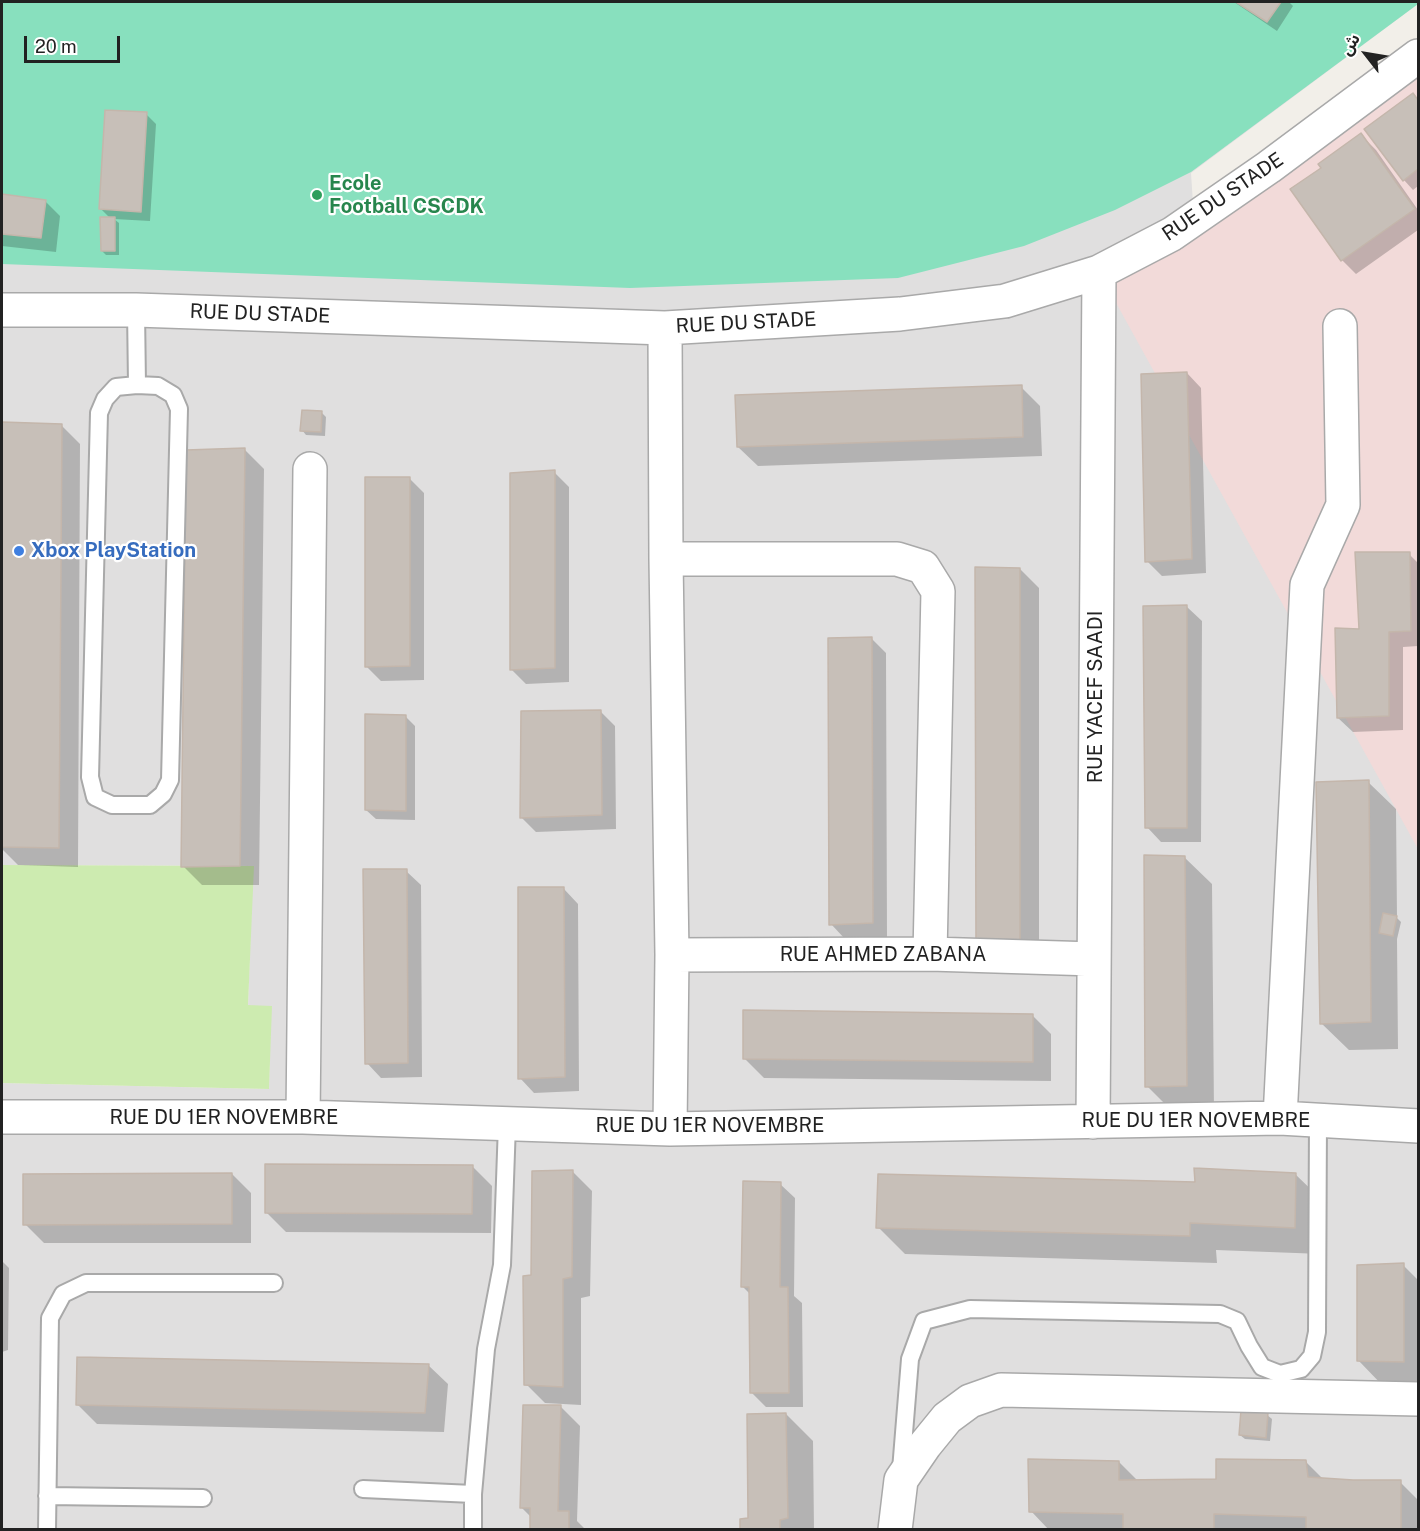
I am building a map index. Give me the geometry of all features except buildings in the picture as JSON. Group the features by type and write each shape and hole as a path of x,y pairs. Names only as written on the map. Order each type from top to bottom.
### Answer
{"street":[{"name":"RUE DU STADE","path":"2,310 136,310 664,328 900,314 1005,301 1099,272 1172,234 1269,167 1419,56"},
{"name":"RUE YACEF SAADI","path":"1093,1122 1099,272"},
{"path":"1280,1118 1307,585 1343,505 1340,326"},
{"path":"664,328 672,955 669,1129"},
{"path":"303,1118 310,469"},
{"path":"666,559 897,560 923,567 938,591 930,954"},
{"name":"RUE AHMED ZABANA","path":"672,955 930,954 1094,959"},
{"name":"RUE DU 1ER NOVEMBRE","path":"2,1117 303,1118 669,1129 1280,1118 1419,1126"},
{"path":"895,1530 901,1480 925,1445 947,1418 970,1401 1001,1390 1419,1399"}],"lane":[{"path":"136,310 137,385"},
{"path":"137,385 158,386 173,395 179,409 170,780 163,794 150,805 112,805 95,797 90,777 99,413 105,399 116,387 137,385"},
{"path":"901,1480 910,1359 924,1321 970,1310 1220,1314 1237,1321 1262,1367 1280,1374 1301,1369 1312,1356 1317,1332 1318,1120"},
{"path":"473,1530 473,1494 486,1350 502,1266 507,1124"},
{"path":"47,1530 50,1318 63,1294 86,1283 274,1283"},
{"path":"363,1489 473,1494"},
{"path":"47,1497 203,1498"}],"shaded area":[{"path":"2,2 1418,2 1191,173 1199,295 1418,289 1418,1529 2,1529 2,1083 269,1089 271,1006 248,1006 253,866 2,865"},
{"path":"1418,39 1418,849 1099,272"}],"green space":[{"path":"2,2 1418,2 1418,4 1191,172 1115,210 1024,246 898,278 630,288 2,264"},
{"path":"2,865 254,866 248,1005 272,1006 269,1089 2,1083"}],"place":[{"name":"Ecole Football CSCDK","path":"317,195"},
{"name":"Xbox PlayStation","path":"19,551"}]}
